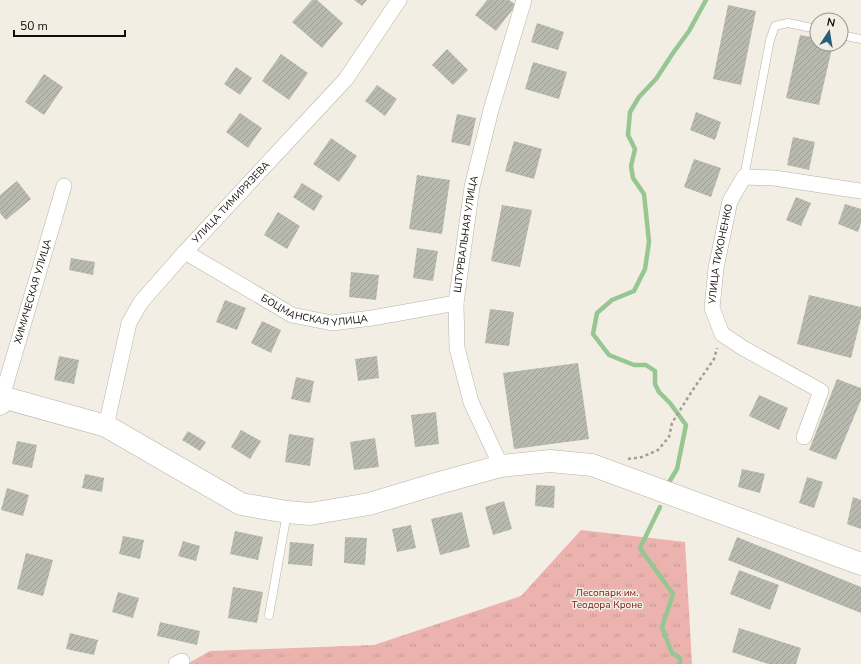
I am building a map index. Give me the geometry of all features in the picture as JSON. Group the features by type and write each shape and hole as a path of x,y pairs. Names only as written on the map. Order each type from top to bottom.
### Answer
{"main road":[{"path":"1,399 106,426 241,504 287,512 310,514 369,504 501,466 550,461 592,465 861,564"}],"street":[{"name":"УЛИЦА ТИМИРЯЗЕВА","path":"106,426 129,323 141,302 185,252 346,79 399,0"},
{"name":"ШТУРВАЛЬНАЯ УЛИЦА","path":"501,466 471,402 457,348 456,303 472,187 491,110 524,0"},
{"path":"744,177 774,178 861,191"},
{"name":"УЛИЦА ТИХОНЕНКО","path":"722,334 712,308 716,268 730,201 744,177"},
{"name":"ХИМИЧЕСКАЯ УЛИЦА","path":"1,399 64,186"},
{"name":"БОЦМАНСКАЯ УЛИЦА","path":"185,252 292,315 332,323 372,318 456,303"},
{"path":"722,334 743,348 821,391 804,437"}],"lane":[{"path":"744,177 770,40 775,26 788,23 809,27"},
{"path":"849,37 861,39"},
{"path":"269,615 287,512"}],"path":[{"path":"622,460 642,457 658,450 669,437 672,423 714,359 722,334"}],"green space":[{"name":"Лесопарк им. Теодора Кроне","path":"581,530 685,542 692,664 187,664 210,651 374,645 521,596"}],"building":[{"path":"312,0 317,0 343,23 322,48 292,22"},
{"path":"354,0 367,0 362,6"},
{"path":"487,0 509,0 516,5 496,31 475,15"},
{"path":"728,5 756,11 741,85 713,79"},
{"path":"537,23 564,32 558,50 531,42"},
{"path":"800,35 809,37 809,52 831,52 819,105 786,98"},
{"path":"447,49 468,70 453,85 432,65"},
{"path":"281,54 308,73 289,100 262,81"},
{"path":"533,62 567,72 559,99 525,89"},
{"path":"236,67 252,78 240,95 224,84"},
{"path":"44,74 63,87 44,115 25,102"},
{"path":"377,85 397,99 385,116 365,101"},
{"path":"696,112 721,122 715,140 690,130"},
{"path":"240,113 262,128 248,148 226,132"},
{"path":"457,114 476,118 470,146 451,142"},
{"path":"793,137 815,142 809,170 787,165"},
{"path":"331,138 357,156 339,182 313,164"},
{"path":"514,141 542,149 534,179 505,171"},
{"path":"694,159 721,168 711,197 684,187"},
{"path":"417,175 450,180 442,234 409,229"},
{"path":"17,181 31,199 6,220 0,213 0,195"},
{"path":"302,183 323,196 314,211 293,197"},
{"path":"796,197 811,203 801,226 786,220"},
{"path":"845,204 861,209 861,223 858,232 838,224"},
{"path":"502,205 532,210 520,267 491,261"},
{"path":"278,212 300,226 287,249 264,235"},
{"path":"417,248 438,251 433,281 413,278"},
{"path":"71,258 95,262 93,275 69,270"},
{"path":"351,272 379,275 376,300 349,297"},
{"path":"809,295 861,307 861,318 851,358 797,344"},
{"path":"225,300 246,308 237,330 216,322"},
{"path":"490,309 514,312 509,346 485,343"},
{"path":"262,321 281,330 271,353 251,343"},
{"path":"59,356 79,360 74,384 54,380"},
{"path":"377,356 379,378 358,381 355,359"},
{"path":"578,363 589,439 514,449 503,373"},
{"path":"296,377 314,381 310,403 291,399"},
{"path":"837,379 861,388 861,400 836,460 809,450"},
{"path":"759,395 788,408 779,430 749,416"},
{"path":"436,412 439,444 415,447 411,415"},
{"path":"241,430 261,441 250,459 231,447"},
{"path":"188,431 206,442 200,451 182,440"},
{"path":"289,434 314,438 310,466 285,462"},
{"path":"375,438 379,467 354,470 350,442"},
{"path":"17,441 37,445 32,468 12,464"},
{"path":"742,469 765,474 760,493 738,487"},
{"path":"85,474 104,478 102,492 82,488"},
{"path":"807,477 823,482 814,508 799,503"},
{"path":"536,485 555,486 554,508 535,506"},
{"path":"7,488 29,495 23,516 1,510"},
{"path":"853,497 861,500 861,529 847,524"},
{"path":"504,501 512,529 493,535 485,507"},
{"path":"462,512 470,547 440,555 431,519"},
{"path":"411,525 416,548 397,552 392,529"},
{"path":"235,531 263,537 258,560 230,554"},
{"path":"123,536 144,540 140,559 119,554"},
{"path":"345,537 367,538 365,565 344,563"},
{"path":"737,537 861,587 861,613 728,560"},
{"path":"183,541 200,546 196,561 178,556"},
{"path":"290,542 314,544 312,566 288,564"},
{"path":"26,553 53,560 43,596 17,589"},
{"path":"739,570 779,585 770,610 730,594"},
{"path":"233,587 263,592 257,623 228,618"},
{"path":"118,592 139,598 133,618 112,612"},
{"path":"160,622 200,631 197,645 157,636"},
{"path":"739,628 801,648 796,664 768,664 732,652"},
{"path":"70,633 98,640 94,655 66,649"}],"waterway":[{"path":"668,484 677,469 686,425 670,403 659,392 655,384 655,371 646,365 634,365 609,355 593,334 597,313 612,300 634,291 645,269 649,242 644,194 633,178 631,166 635,149 628,135 630,112 639,97 656,79 689,31 706,0"},
{"path":"660,507 640,548 673,594 662,627 672,653 680,658 680,664"}]}
